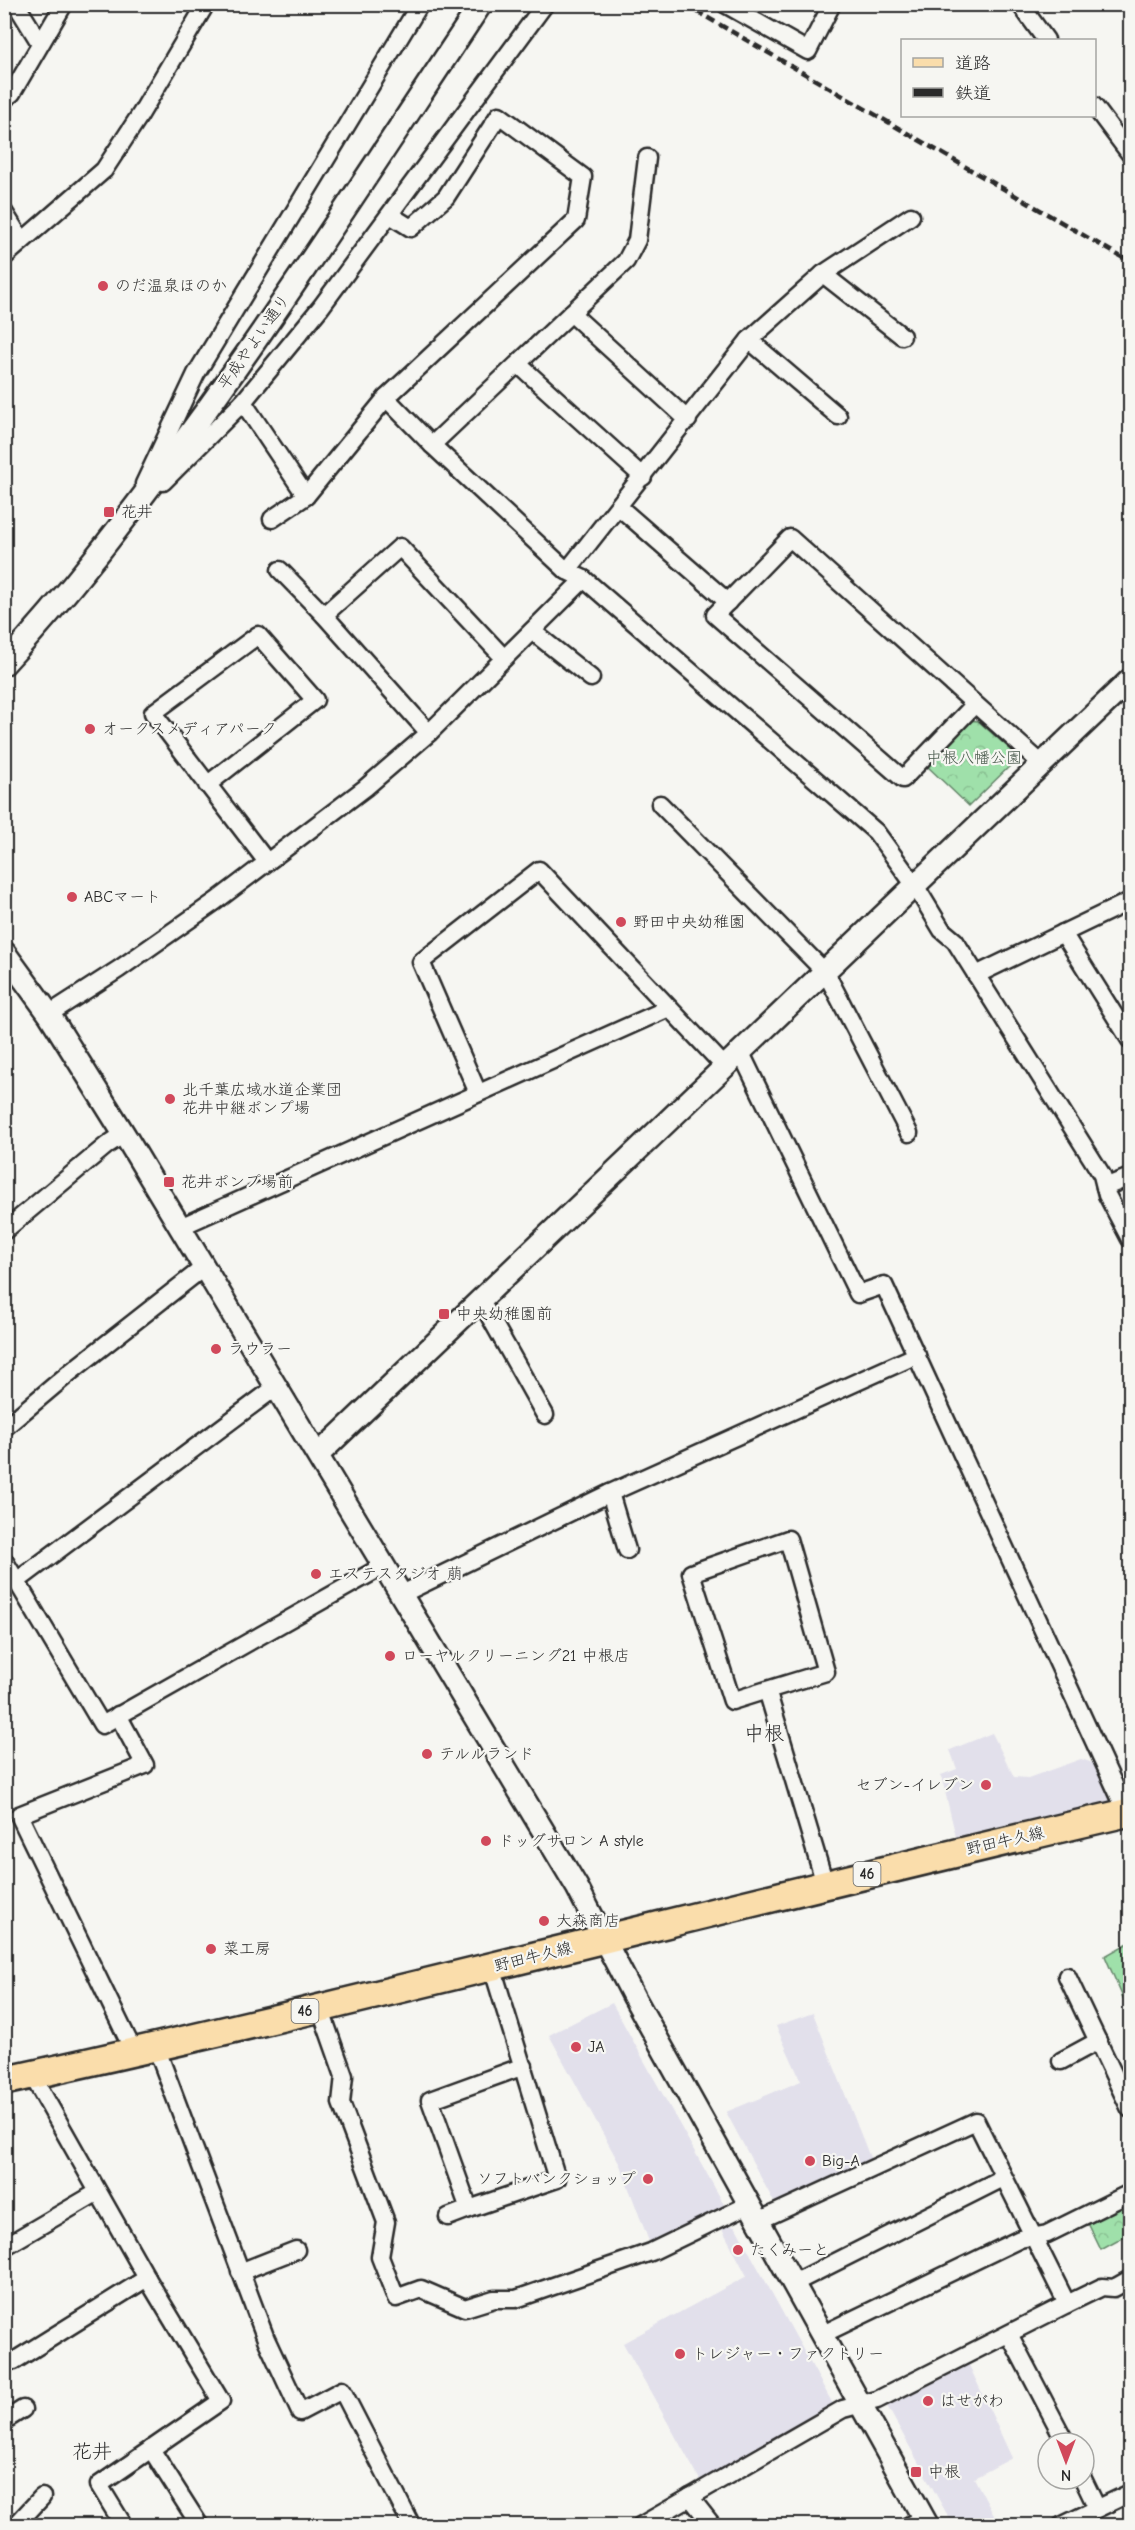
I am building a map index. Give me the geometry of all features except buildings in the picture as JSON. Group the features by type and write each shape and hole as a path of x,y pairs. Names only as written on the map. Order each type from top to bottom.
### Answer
{"main road":[{"name":"野田牛久線","path":"4,2081 492,1967 825,1884 1129,1812"}],"street":[{"path":"15,4 40,43"},
{"path":"4,99 12,93 64,4"},
{"path":"4,257 104,170 140,115 206,4"},
{"path":"130,514 196,374 420,4"},
{"name":"平成やよい通り","path":"4,664 130,514 244,358 481,4"},
{"path":"130,514 243,402 321,307 545,4"},
{"path":"725,4 808,51 832,4"},
{"path":"1020,4 1045,39"},
{"path":"1096,107 1131,154"},
{"path":"272,519 306,496 386,398 576,220 583,177 499,115 446,197 411,228 390,215"},
{"path":"432,445 626,261 636,240 647,158"},
{"path":"4,212 22,241"},
{"path":"567,571 749,340 824,273 910,216"},
{"path":"824,273 902,336"},
{"path":"571,313 688,420"},
{"path":"749,340 838,416"},
{"path":"518,364 643,477"},
{"path":"386,398 432,445 567,571 584,579 876,832 916,887 942,930 955,941 1102,1175 1107,1195 1131,1239"},
{"path":"243,402 306,496"},
{"path":"619,507 728,602"},
{"path":"975,704 903,779 715,615 790,538 975,704 1042,765"},
{"path":"324,615 400,547 504,658"},
{"path":"280,570 324,615 429,733"},
{"path":"49,1014 119,969 365,788 429,733 584,579"},
{"path":"531,631 591,678"},
{"path":"207,785 315,700 258,635 153,713 207,785 267,862"},
{"path":"318,1455 1131,680"},
{"path":"660,804 826,973 909,1133"},
{"path":"478,1093 421,962 539,870 726,1068"},
{"path":"976,975 1131,901"},
{"path":"1063,933 1131,1040"},
{"path":"4,951 49,1014 124,1134 577,1887 634,1997 821,2336 861,2404 920,2523"},
{"path":"180,1227 669,1008"},
{"path":"741,1053 858,1294 884,1285 1129,1812"},
{"path":"4,1232 107,1145 124,1134"},
{"path":"1105,1187 1131,1177"},
{"path":"4,1428 68,1374 203,1268"},
{"path":"481,1301 545,1414"},
{"path":"402,1594 610,1493 917,1355"},
{"path":"16,1581 276,1387"},
{"path":"610,1493 627,1550"},
{"path":"788,1539 826,1672 767,1690 732,1701 691,1573 788,1539"},
{"path":"4,1560 102,1725 385,1565"},
{"path":"767,1690 825,1884"},
{"path":"118,1715 145,1765 19,1815 145,2049 240,2272 266,2339 300,2412 342,2390 412,2526"},
{"path":"448,2217 557,2179 492,1967"},
{"path":"1067,1976 1131,2109"},
{"path":"320,2008 344,2076 341,2103 386,2222 380,2257 396,2298 421,2289 465,2307 494,2300 516,2299 651,2252 753,2213 976,2121 1067,2304"},
{"path":"1061,2061 1098,2041"},
{"path":"469,2209 430,2100 524,2066"},
{"path":"32,2075 147,2278 221,2401 99,2485 124,2526"},
{"path":"792,2284 1003,2178"},
{"path":"4,2247 98,2192"},
{"path":"821,2336 1020,2239 1047,2234 1126,2195 1131,2196"},
{"path":"240,2272 296,2250"},
{"path":"14,2361 147,2278"},
{"path":"640,2526 843,2409 877,2400 1102,2287 1114,2288 1131,2279"},
{"path":"1009,2334 1060,2431"},
{"path":"4,2421 23,2409"},
{"path":"150,2449 200,2526"},
{"path":"1089,2491 1097,2508"},
{"path":"1061,2526 1131,2493"},
{"path":"15,2526 42,2497"},
{"path":"690,2498 713,2526"}],"shaded area":[{"path":"992,1733 1014,1777 1028,1778 1081,1759 1102,1766 1117,1799 956,1837 941,1775 957,1769 950,1750"},
{"path":"612,2003 726,2208 650,2244 620,2165 549,2035"},
{"path":"813,2013 871,2160 775,2204 726,2112 801,2081 776,2026"},
{"path":"720,2225 735,2226 834,2406 700,2480 623,2343 747,2276"},
{"path":"968,2363 1012,2458 974,2478 999,2525 953,2525 886,2404"}],"green space":[{"name":"中根八幡公園","path":"967,720 978,721 1019,757 969,806 927,766"},
{"path":"1130,1942 1130,2014 1105,1956"},
{"path":"1128,2200 1130,2234 1101,2250 1087,2221"}],"railway":[{"path":"684,4 1130,262"}],"place":[{"name":"のだ温泉ほのか","path":"103,286"},
{"name":"花井","path":"109,512"},
{"name":"オークスメディアパーク","path":"90,729"},
{"name":"ABCマート","path":"72,897"},
{"name":"野田中央幼稚園","path":"621,922"},
{"name":"北千葉広域水道企業団 花井中継ポンプ場","path":"170,1099"},
{"name":"花井ポンプ場前","path":"169,1182"},
{"name":"中央幼稚園前","path":"444,1314"},
{"name":"ラウラー","path":"216,1349"},
{"name":"エステスタジオ 萠","path":"316,1574"},
{"name":"ローヤルクリーニング21 中根店","path":"390,1656"},
{"name":"テルルランド","path":"427,1754"},
{"name":"セブン-イレブン","path":"986,1785"},
{"name":"ドッグサロン A style","path":"486,1841"},
{"name":"大森商店","path":"544,1921"},
{"name":"菜工房","path":"211,1949"},
{"name":"JA","path":"576,2047"},
{"name":"Big-A","path":"810,2161"},
{"name":"ソフトバンクショップ","path":"648,2179"},
{"name":"たくみーと","path":"738,2250"},
{"name":"トレジャー・ファクトリー","path":"680,2354"},
{"name":"はせがわ","path":"928,2401"},
{"name":"中根","path":"916,2472"}],"district":[{"name":"中根","path":"764,1733"},
{"name":"花井","path":"92,2451"}]}
